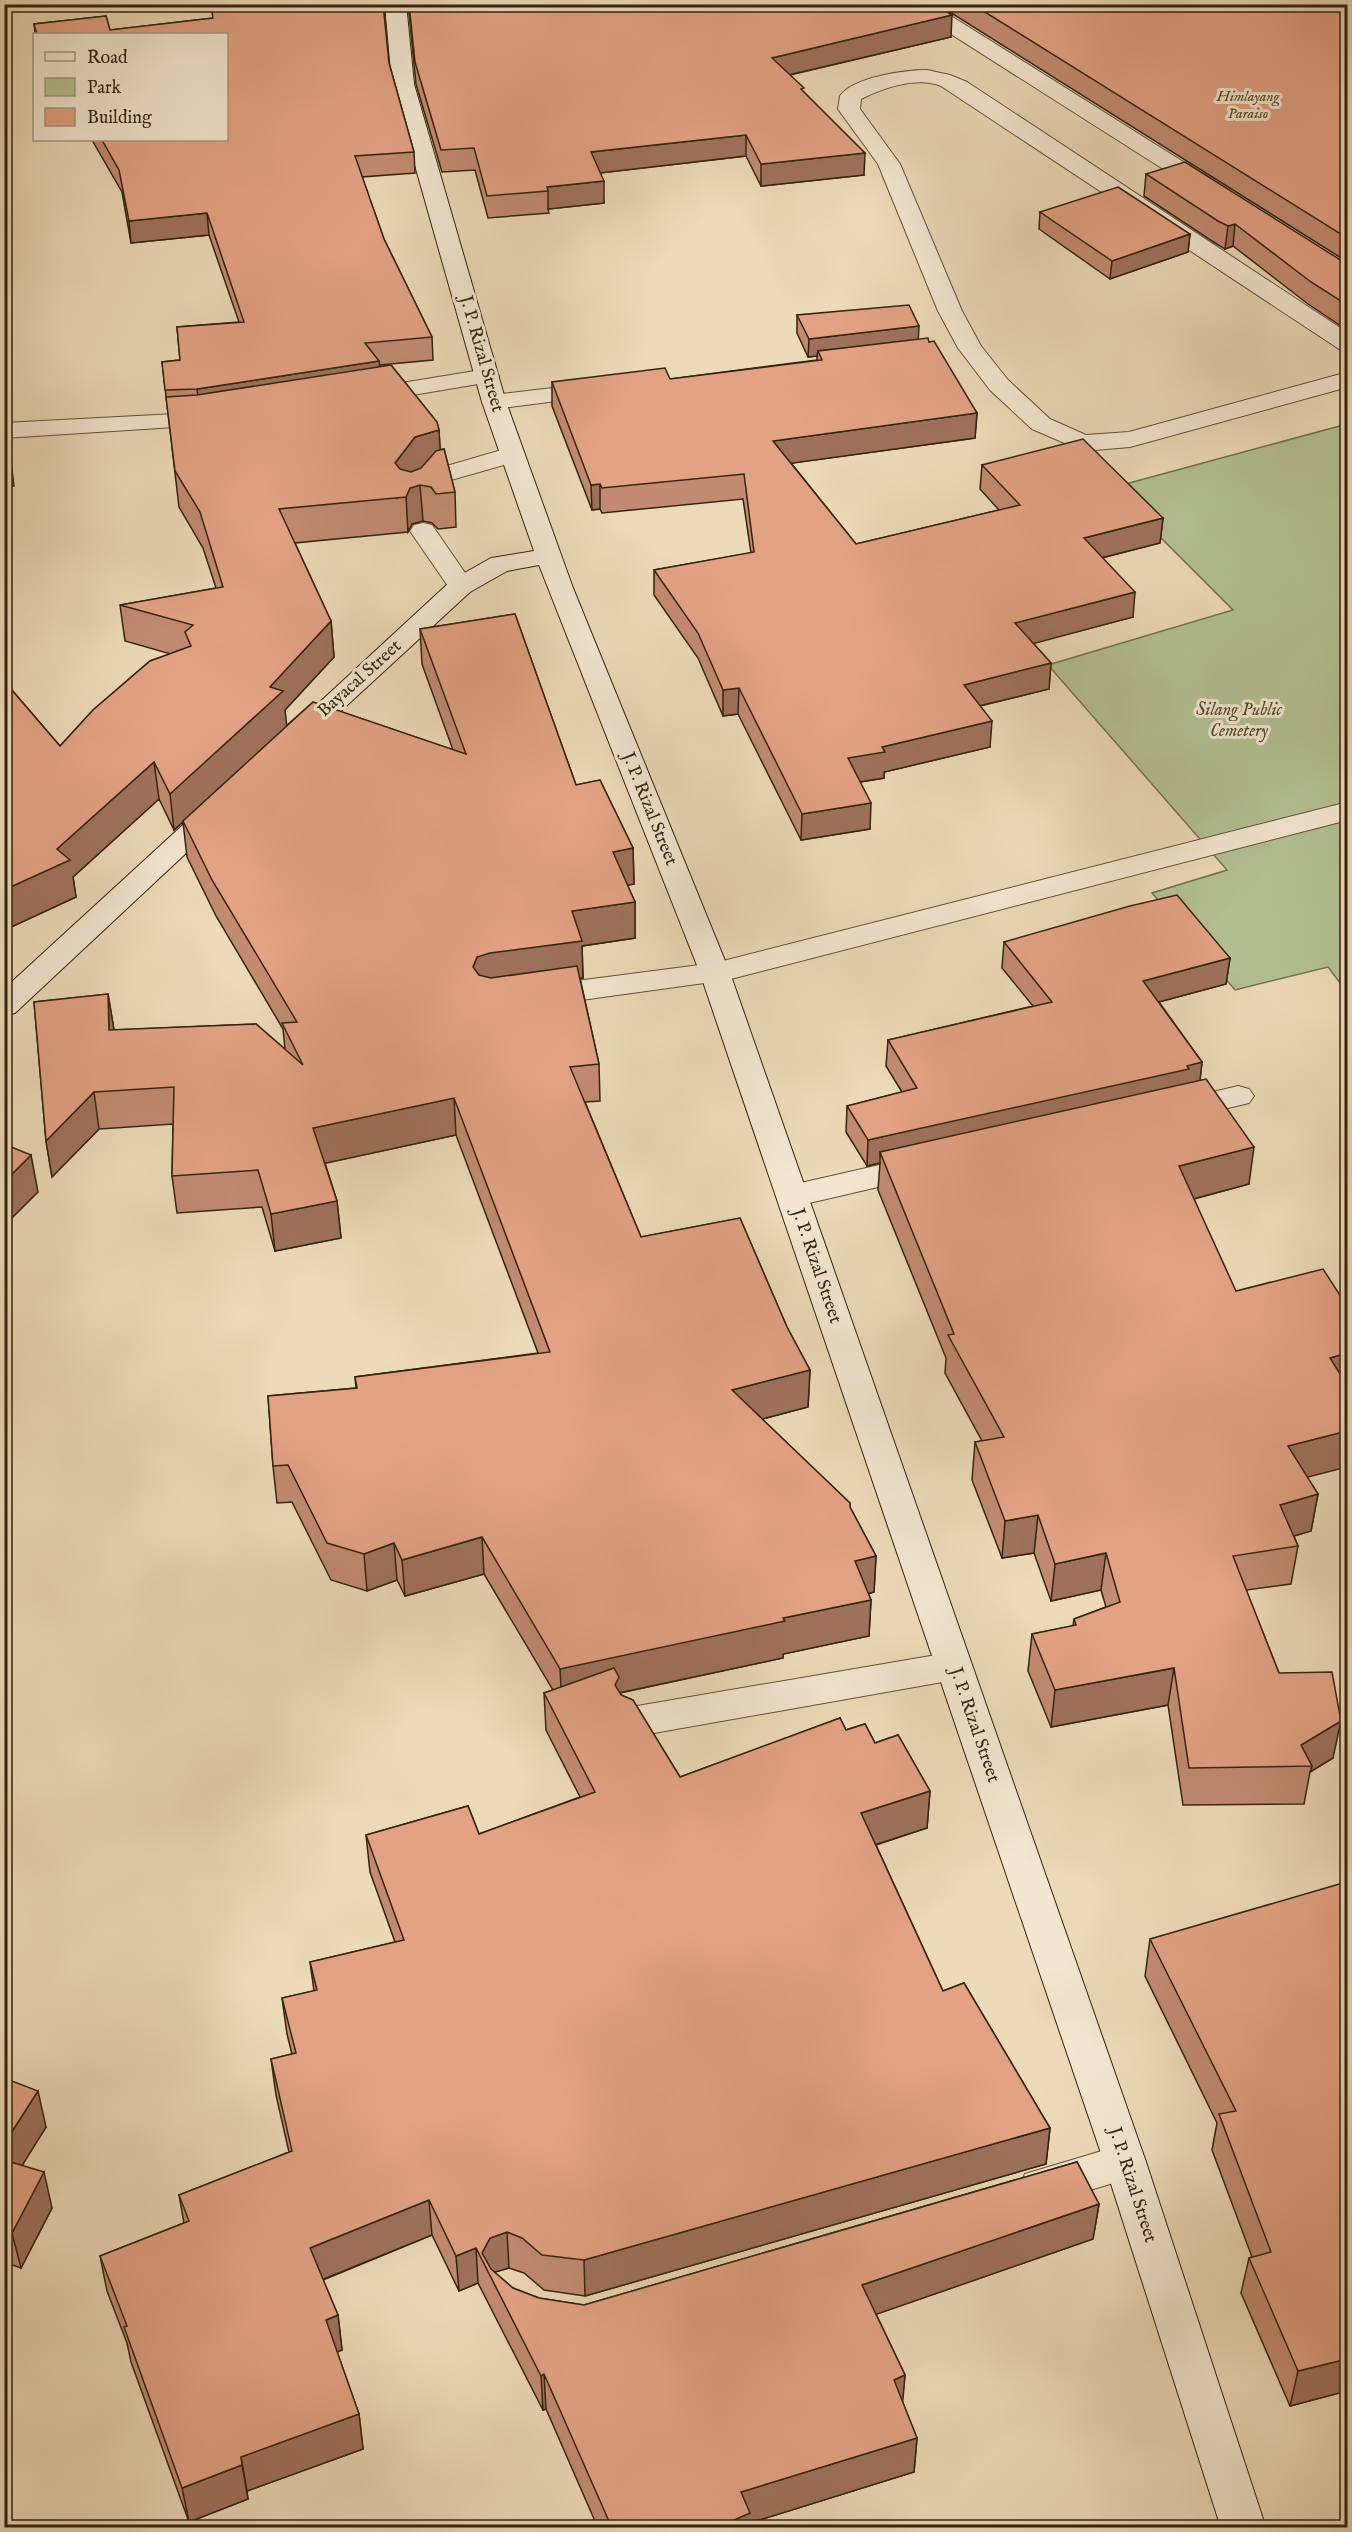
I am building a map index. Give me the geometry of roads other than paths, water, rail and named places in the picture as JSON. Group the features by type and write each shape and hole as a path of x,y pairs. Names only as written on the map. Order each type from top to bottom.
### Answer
{"main road":[{"path":"917,4 1227,200"},
{"name":"J. P. Rizal Street","path":"396,5 403,84 494,402 548,556 715,973 1125,2162 1244,2528"},
{"path":"1347,344 959,87 938,78 910,77 864,88 851,96 849,109 889,164 950,311 958,350 1041,424 1083,442 1130,439 1347,379"},
{"path":"338,400 487,376"},
{"path":"494,402 613,388"},
{"path":"4,431 200,422 235,416"},
{"path":"411,497 428,479 512,455"},
{"path":"423,531 461,586"},
{"name":"Bayacal Street","path":"276,756 461,586 500,564 548,556"},
{"path":"4,1006 240,788"},
{"path":"514,999 715,973 1347,812"},
{"path":"1146,1117 1238,1096"},
{"path":"792,1196 952,1160"},
{"path":"637,1721 954,1666"},
{"path":"1001,2198 1125,2162"}],"park label":[{"name":"Himlayang Paraiso","path":"1248,104"},
{"name":"Silang Public Cemetery","path":"1239,720"}]}
